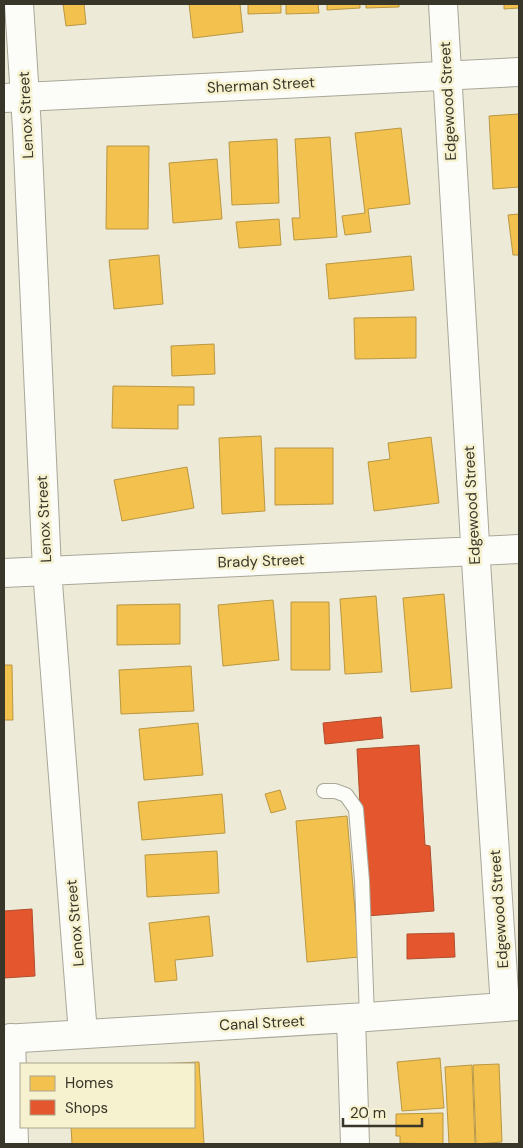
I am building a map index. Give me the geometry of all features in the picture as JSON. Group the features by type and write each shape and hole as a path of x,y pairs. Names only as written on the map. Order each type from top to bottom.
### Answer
{"street":[{"name":"Lenox Street","path":"19,4 15,98 47,570 83,1034"},
{"name":"Edgewood Street","path":"443,4 475,552 512,1006"},
{"name":"Sherman Street","path":"15,98 519,72"},
{"name":"Brady Street","path":"4,573 519,549"},
{"name":"Canal Street","path":"8,1038 359,1018 512,1006"},
{"path":"355,1144 359,1018"},
{"path":"8,1038 14,1144"}],"lane":[{"path":"324,791 335,791 346,795 356,809 362,891 359,1018"}],"building: Homes":[{"path":"63,4 84,4 86,24 66,26"},
{"path":"189,4 240,4 243,32 193,38"},
{"path":"248,4 281,4 281,13 248,14"},
{"path":"286,4 318,4 319,13 286,14"},
{"path":"327,4 360,4 360,8 327,10"},
{"path":"366,4 399,4 399,7 366,8"},
{"path":"504,4 519,4 519,8 504,9"},
{"path":"519,114 519,187 493,189 489,116"},
{"path":"401,128 410,204 368,209 371,232 345,235 342,216 365,213 355,133"},
{"path":"330,137 337,237 294,240 292,218 300,218 295,139"},
{"path":"277,139 279,203 232,205 229,142"},
{"path":"107,146 149,146 148,229 106,229"},
{"path":"217,159 222,219 173,223 169,163"},
{"path":"519,214 519,255 513,255 508,215"},
{"path":"279,219 281,245 239,248 236,222"},
{"path":"159,255 163,304 114,309 109,260"},
{"path":"411,256 414,290 329,299 326,264"},
{"path":"416,317 416,358 355,359 354,318"},
{"path":"214,344 215,374 172,376 171,346"},
{"path":"113,386 194,387 194,405 178,405 178,429 112,428"},
{"path":"261,436 265,511 222,514 219,438"},
{"path":"431,437 439,503 374,511 368,462 390,459 388,443"},
{"path":"275,448 333,448 333,504 275,505"},
{"path":"187,467 194,508 122,521 114,480"},
{"path":"444,594 452,688 411,692 403,598"},
{"path":"376,596 382,672 345,674 340,599"},
{"path":"273,600 279,660 223,666 218,605"},
{"path":"291,602 329,602 330,670 291,670"},
{"path":"180,604 180,644 117,645 117,605"},
{"path":"4,665 12,665 13,720 4,720"},
{"path":"191,666 194,711 121,714 119,670"},
{"path":"198,723 203,775 144,780 139,729"},
{"path":"280,790 286,809 271,813 265,794"},
{"path":"222,794 225,833 142,840 138,802"},
{"path":"347,816 359,957 307,962 296,821"},
{"path":"217,851 219,893 147,897 145,855"},
{"path":"209,916 213,956 175,960 177,980 155,982 149,923"},
{"path":"440,1058 444,1108 402,1111 397,1062"},
{"path":"199,1062 204,1144 72,1144 71,1128 195,1128 195,1063 178,1063"},
{"path":"499,1064 502,1142 476,1144 473,1065"},
{"path":"472,1065 475,1144 449,1144 445,1067"},
{"path":"443,1113 443,1144 400,1143 400,1136 396,1136 396,1114"}],"building: Shops":[{"path":"381,717 383,738 325,744 323,723"},
{"path":"419,745 425,845 430,846 434,911 366,916 357,749"},
{"path":"32,909 35,976 4,978 4,911"},
{"path":"454,933 455,957 407,959 407,934"}]}
